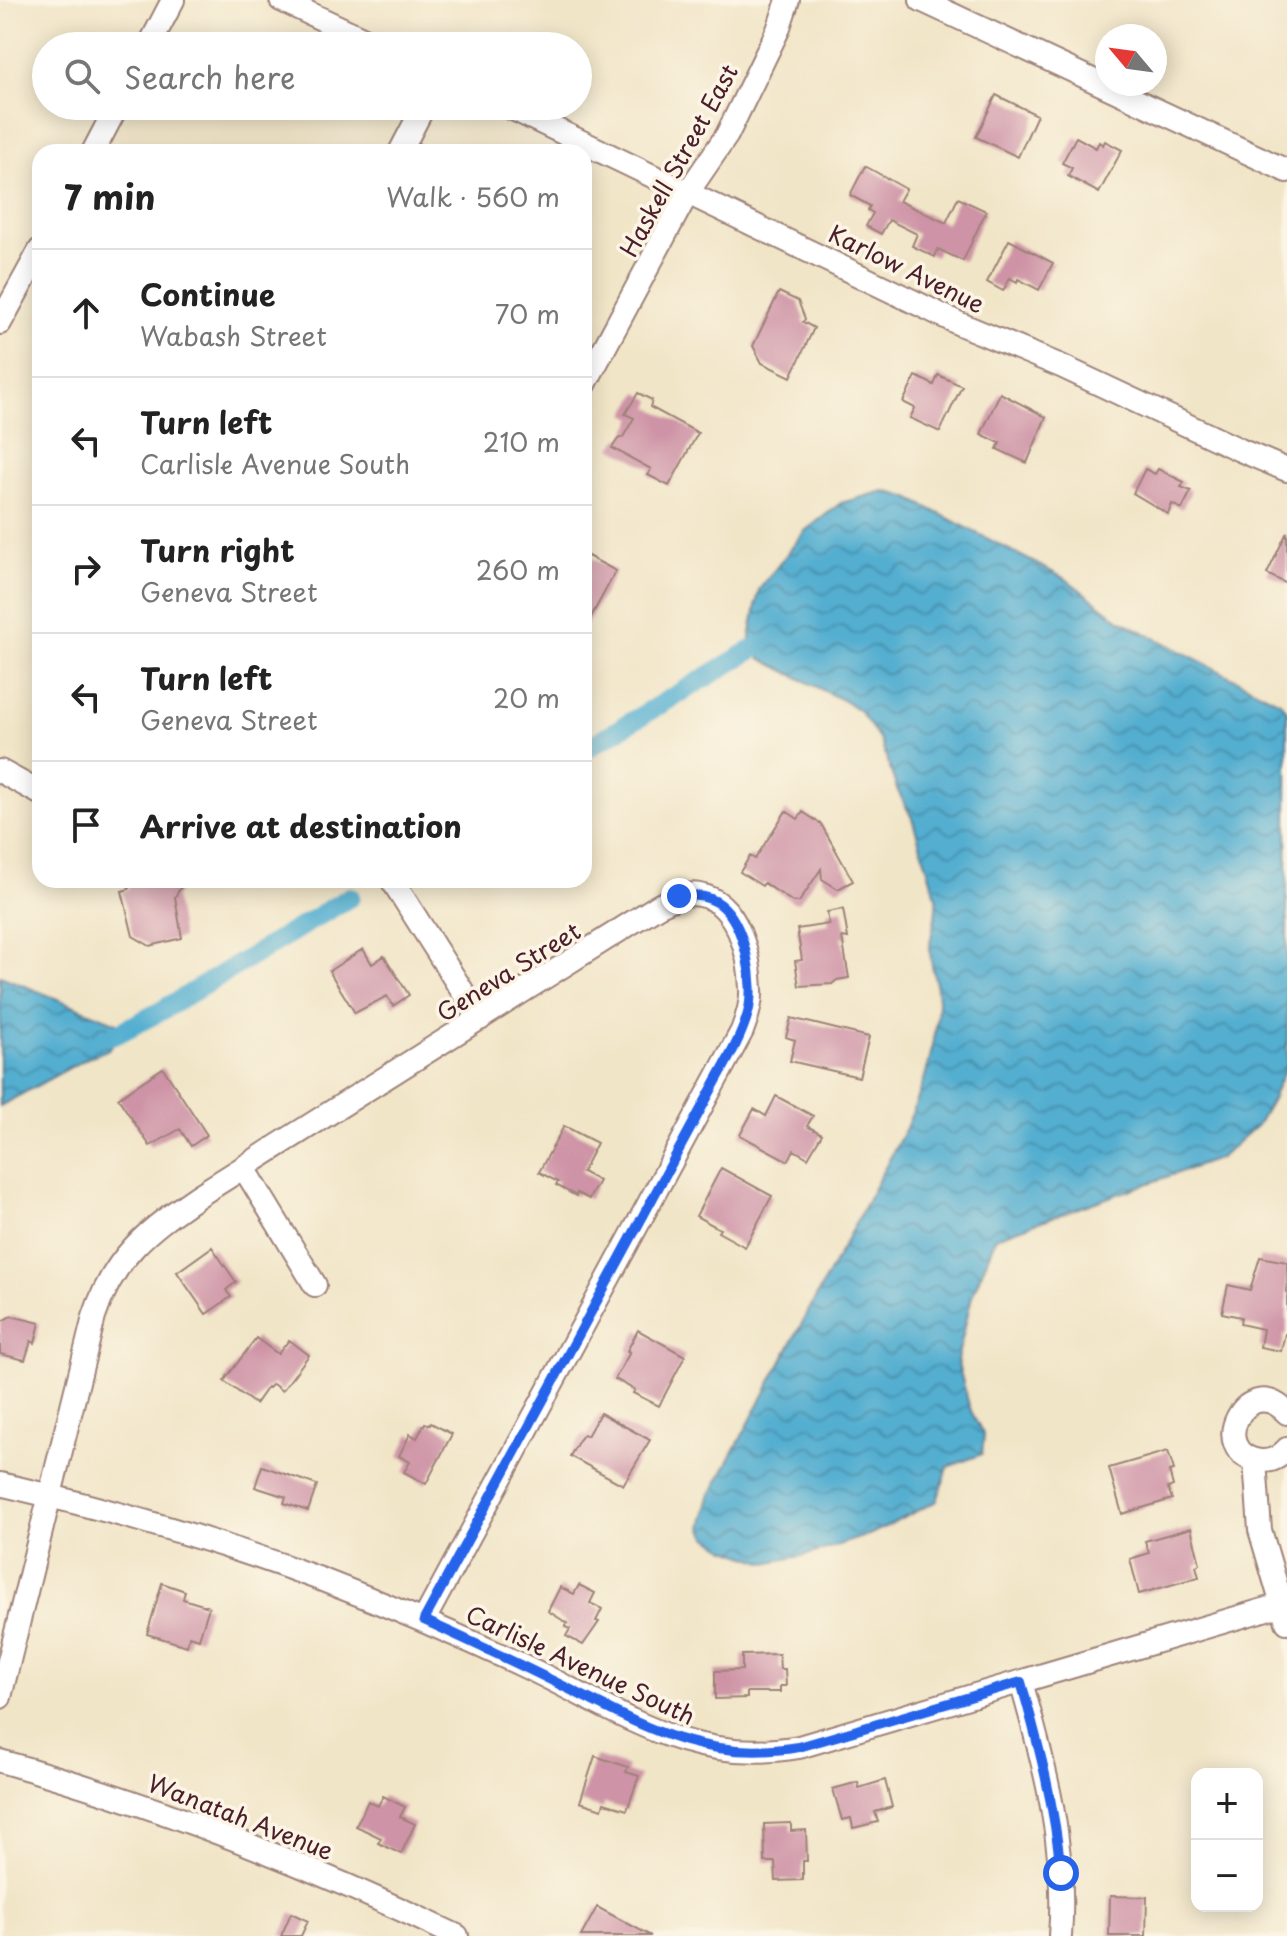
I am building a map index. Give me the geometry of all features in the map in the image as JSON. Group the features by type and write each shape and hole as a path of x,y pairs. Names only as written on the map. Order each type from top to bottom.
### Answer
{"street":[{"path":"156,32 173,0"},
{"path":"281,0 349,32"},
{"name":"Haskell Street East","path":"592,371 688,192 727,135 778,30 788,0"},
{"path":"921,0 1287,171"},
{"path":"97,144 110,120"},
{"path":"404,144 417,120"},
{"name":"Karlow Avenue","path":"536,120 587,144"},
{"name":"Karlow Avenue","path":"592,146 960,324 1061,366 1287,470"},
{"path":"0,323 32,265"},
{"path":"0,771 32,789"},
{"path":"397,888 480,1019"},
{"name":"Geneva Street","path":"0,1697 94,1317 112,1273 124,1256 156,1225 658,906 679,896 700,895 721,905 734,922 742,942 751,990 749,1012 742,1031 424,1620"},
{"path":"244,1168 315,1285"},
{"path":"1287,1413 1272,1402 1263,1401 1245,1407 1234,1423 1235,1442 1239,1450 1255,1461 1276,1459 1287,1449"},
{"path":"1255,1461 1260,1530 1285,1610"},
{"name":"Carlisle Avenue South","path":"0,1484 211,1542 318,1578 424,1620 529,1668 658,1733 691,1744 727,1750 774,1751 799,1747 1285,1610"},
{"path":"1021,1682 1044,1763 1057,1829 1061,1873 1060,1936"},
{"name":"Wanatah Avenue","path":"0,1761 139,1804 247,1843 391,1904 457,1936"}],"water":[{"path":"884,491 907,497 1066,579 1120,620 1280,702 1287,710 1287,1063 1257,1125 1220,1158 996,1237 972,1296 957,1360 970,1409 984,1436 982,1454 948,1467 937,1501 871,1534 811,1554 766,1563 725,1548 707,1536 702,1527 710,1496 906,1128 932,1050 938,994 930,945 936,896 912,818 897,789 881,742 860,711 760,658 750,638 759,590 805,531 841,503"},
{"path":"0,976 121,1025 125,1035 107,1050 0,1106"}],"building":[{"path":"996,95 1037,115 1018,157 976,137"},
{"path":"1076,137 1096,148 1099,142 1103,145 1105,141 1122,150 1099,193 1068,176 1072,168 1062,163"},
{"path":"865,166 906,189 899,201 946,223 958,198 986,211 963,261 938,249 935,257 912,246 917,234 889,220 881,234 866,226 873,213 868,210 870,206 850,195"},
{"path":"1009,240 1053,263 1039,290 1018,279 1017,282 1010,278 1003,291 987,282"},
{"path":"779,292 798,301 805,319 803,322 814,328 791,377 762,363 753,346"},
{"path":"938,375 962,386 940,432 910,418 915,408 903,402 916,376 934,385"},
{"path":"638,393 652,400 650,407 698,433 669,486 648,475 651,469 612,448 634,418 625,414"},
{"path":"1000,393 1046,417 1027,463 997,449 1000,443 981,434"},
{"path":"1145,469 1155,474 1158,469 1184,482 1181,487 1191,491 1182,509 1172,504 1168,514 1133,493"},
{"path":"1287,532 1287,584 1267,574"},
{"path":"592,558 616,571 592,615"},
{"path":"786,811 798,819 803,812 821,824 853,881 838,889 822,879 821,869 799,902 793,902 740,872 750,856 755,859"},
{"path":"180,888 175,897 182,938 150,946 133,936 122,891"},
{"path":"843,909 848,938 842,937 849,978 832,984 799,986 795,961 802,960 797,929 829,924 827,912"},
{"path":"363,949 372,964 384,956 409,995 393,1006 387,996 355,1013 329,971"},
{"path":"791,1018 869,1037 859,1077 790,1061 795,1040 786,1037"},
{"path":"163,1068 207,1135 191,1146 180,1129 150,1146 118,1098"},
{"path":"776,1096 813,1116 807,1126 822,1134 808,1158 794,1150 788,1161 740,1135 754,1109 766,1116"},
{"path":"564,1126 597,1143 582,1172 599,1181 589,1199 577,1193 576,1196 539,1172"},
{"path":"721,1168 772,1196 745,1247 696,1216"},
{"path":"212,1247 236,1282 226,1290 231,1297 206,1314 177,1272"},
{"path":"1260,1257 1287,1262 1287,1334 1281,1351 1260,1347 1263,1329 1240,1324 1241,1317 1222,1313 1228,1285 1250,1290"},
{"path":"11,1316 40,1323 35,1343 31,1341 25,1360 0,1354 0,1322"},
{"path":"638,1330 685,1356 659,1406 633,1393 635,1390 615,1379"},
{"path":"256,1338 278,1354 289,1340 309,1355 282,1391 273,1384 267,1387 255,1404 224,1381"},
{"path":"600,1413 650,1440 623,1485 570,1456 584,1434 587,1436"},
{"path":"425,1423 452,1434 426,1484 404,1472 410,1462 399,1456 410,1434 417,1438"},
{"path":"1168,1451 1174,1470 1169,1471 1173,1486 1168,1488 1172,1499 1122,1514 1109,1468"},
{"path":"262,1466 317,1485 308,1511 284,1503 286,1497 255,1487"},
{"path":"1191,1528 1200,1564 1196,1566 1199,1577 1139,1594 1130,1559 1149,1553 1145,1541"},
{"path":"162,1583 185,1591 183,1599 209,1607 199,1639 189,1636 187,1646 147,1634"},
{"path":"579,1585 595,1593 590,1603 602,1609 596,1621 599,1622 583,1645 566,1636 570,1629 565,1627 567,1623 548,1611 560,1587 574,1594"},
{"path":"779,1654 780,1669 785,1669 786,1686 780,1686 780,1692 747,1692 747,1698 715,1699 715,1671 742,1670 742,1655"},
{"path":"595,1756 628,1767 626,1772 639,1776 627,1810 604,1803 602,1809 580,1802"},
{"path":"885,1780 892,1807 875,1812 878,1822 853,1828 851,1818 842,1820 833,1789 858,1782 859,1788"},
{"path":"383,1796 405,1807 400,1817 415,1824 401,1854 378,1843 381,1838 356,1826 368,1801 378,1806"},
{"path":"791,1823 791,1831 806,1830 807,1861 803,1861 803,1880 776,1881 775,1862 765,1862 764,1824"},
{"path":"1110,1896 1147,1897 1146,1936 1109,1936"},
{"path":"597,1907 651,1936 581,1936"},
{"path":"291,1913 308,1921 301,1936 281,1936"}],"waterway":[{"path":"592,745 760,645"},
{"path":"115,1035 161,1011 350,897"}],"route":[{"path":"679,896 700,895 721,905 734,922 748,966 751,990 749,1012 708,1096 424,1620 529,1668 658,1733 704,1747 727,1750 751,1752 799,1747 1021,1682 1044,1763 1057,1829 1061,1873"}]}
